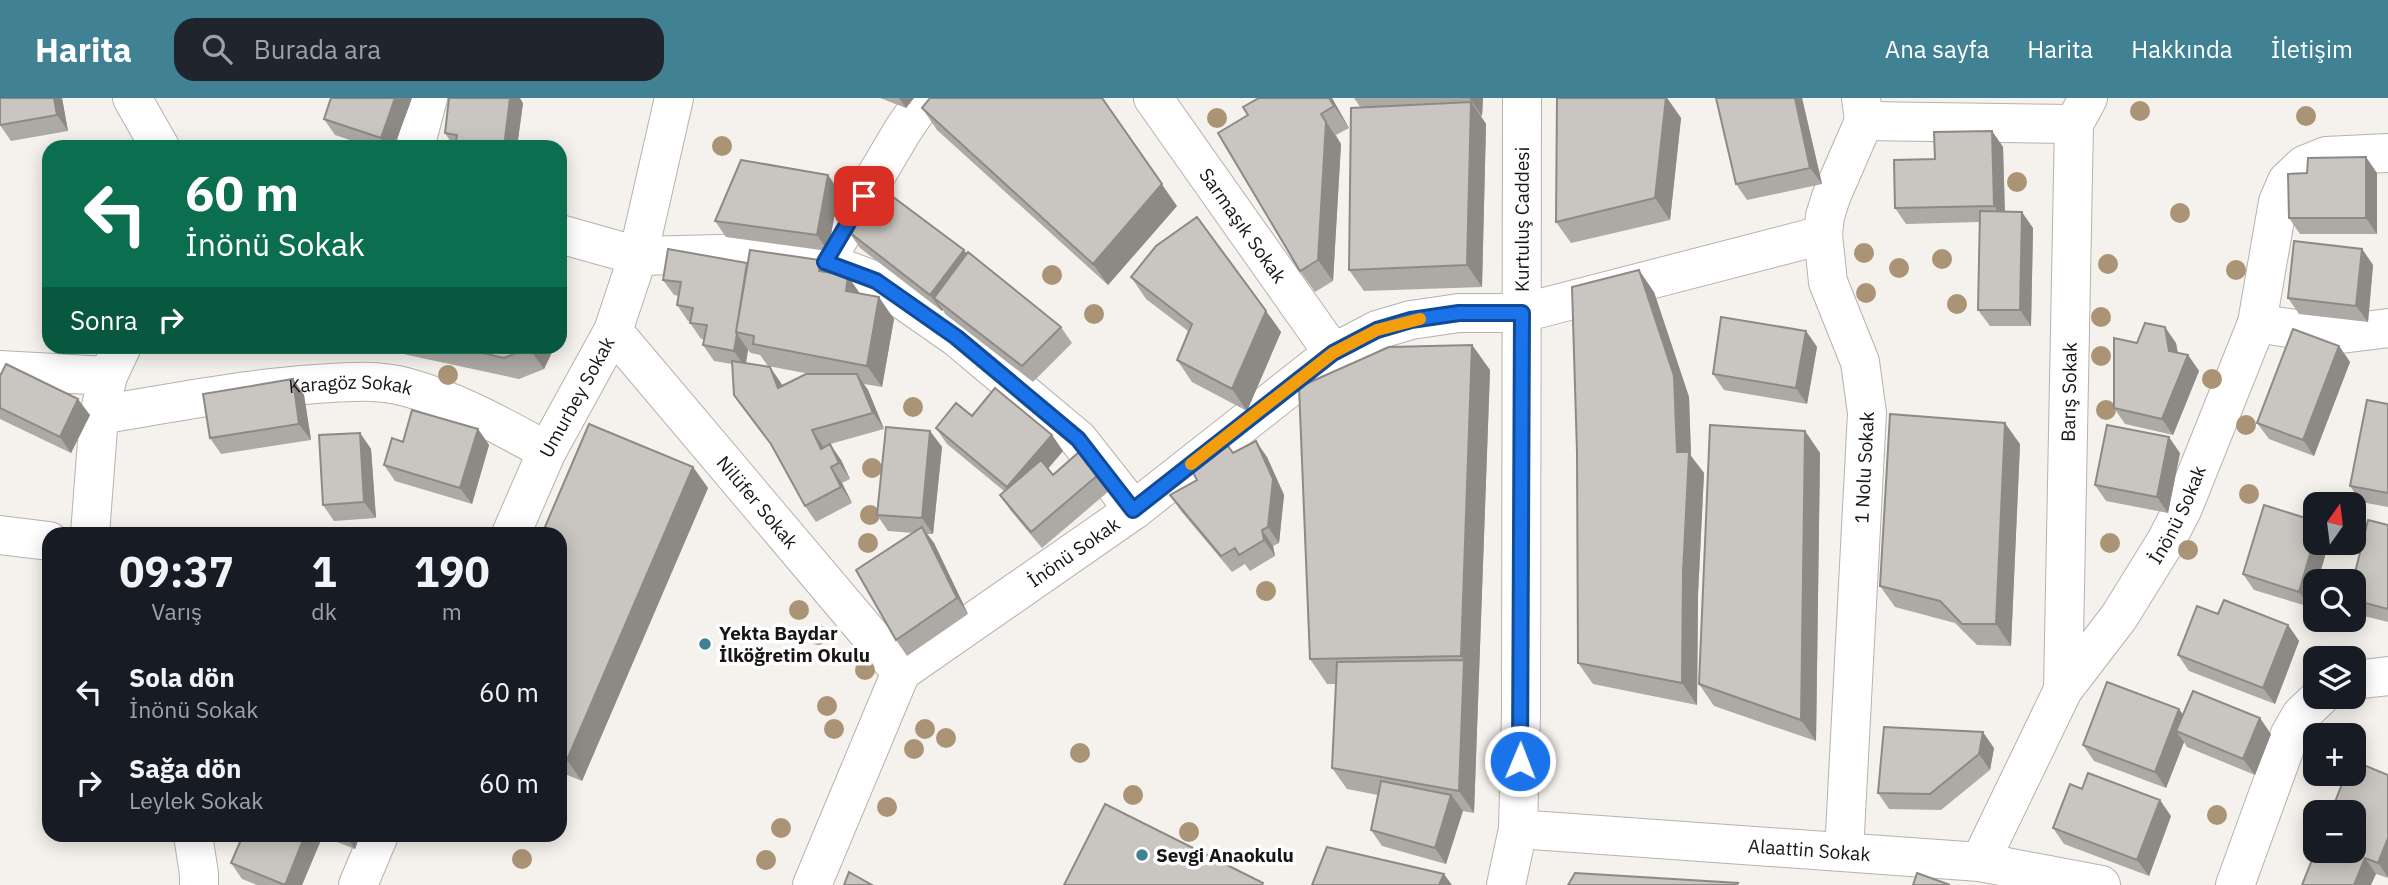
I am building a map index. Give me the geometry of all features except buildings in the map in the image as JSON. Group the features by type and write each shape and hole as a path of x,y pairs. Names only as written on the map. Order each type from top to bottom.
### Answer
{"street":[{"path":"132,98 156,140"},
{"path":"417,140 428,98"},
{"name":"Umurbey Sokak","path":"514,527 547,451 612,331 638,256 674,98"},
{"path":"825,262 903,130 925,98"},
{"name":"Sarmaşık Sokak","path":"1153,98 1333,353"},
{"name":"Kurtuluş Caddesi","path":"1506,885 1518,830 1521,715 1522,98"},
{"path":"1862,110 2081,111"},
{"name":"1 Nolu Sokak","path":"1844,852 1867,413 1860,362 1828,282 1823,235 1831,197 1862,110"},
{"name":"Barış Sokak","path":"2063,690 2081,111"},
{"name":"İnönü Sokak","path":"2063,690 2119,617 2166,541 2197,474 2257,323 2278,202 2287,181 2304,165 2326,156 2388,153"},
{"name":"İnönü Sokak","path":"901,672 1133,510 1333,353 1377,330 1411,320 1459,313 1522,313 1823,235"},
{"path":"567,236 638,256 762,253 825,262 876,281 956,337 1078,439 1133,510"},
{"path":"2257,323 2333,335 2388,328"},
{"name":"Nilüfer Sokak","path":"612,331 901,672"},
{"path":"0,370 115,361 99,415 91,527"},
{"name":"Karagöz Sokak","path":"99,415 293,386 346,382 383,383 405,386 462,406 547,451"},
{"path":"0,535 42,540"},
{"path":"811,885 901,672"},
{"path":"2366,679 2388,677"},
{"path":"1980,862 2063,690"},
{"path":"2235,885 2290,734 2307,709"},
{"name":"Alaattin Sokak","path":"1518,830 1980,862 2101,885"},
{"path":"194,842 198,885"},
{"path":"358,885 376,842"}],"slow traffic":[{"path":"1191,464 1333,353 1377,330 1420,319"}],"place":[{"name":"Yekta Baydar İlköğretim Okulu","path":"705,644"},
{"name":"Sevgi Anaokulu","path":"1142,855"}],"route":[{"path":"864,196 825,262 876,281 956,337 1078,439 1133,510 1333,353 1377,330 1411,320 1459,313 1522,313 1520,761"}]}
